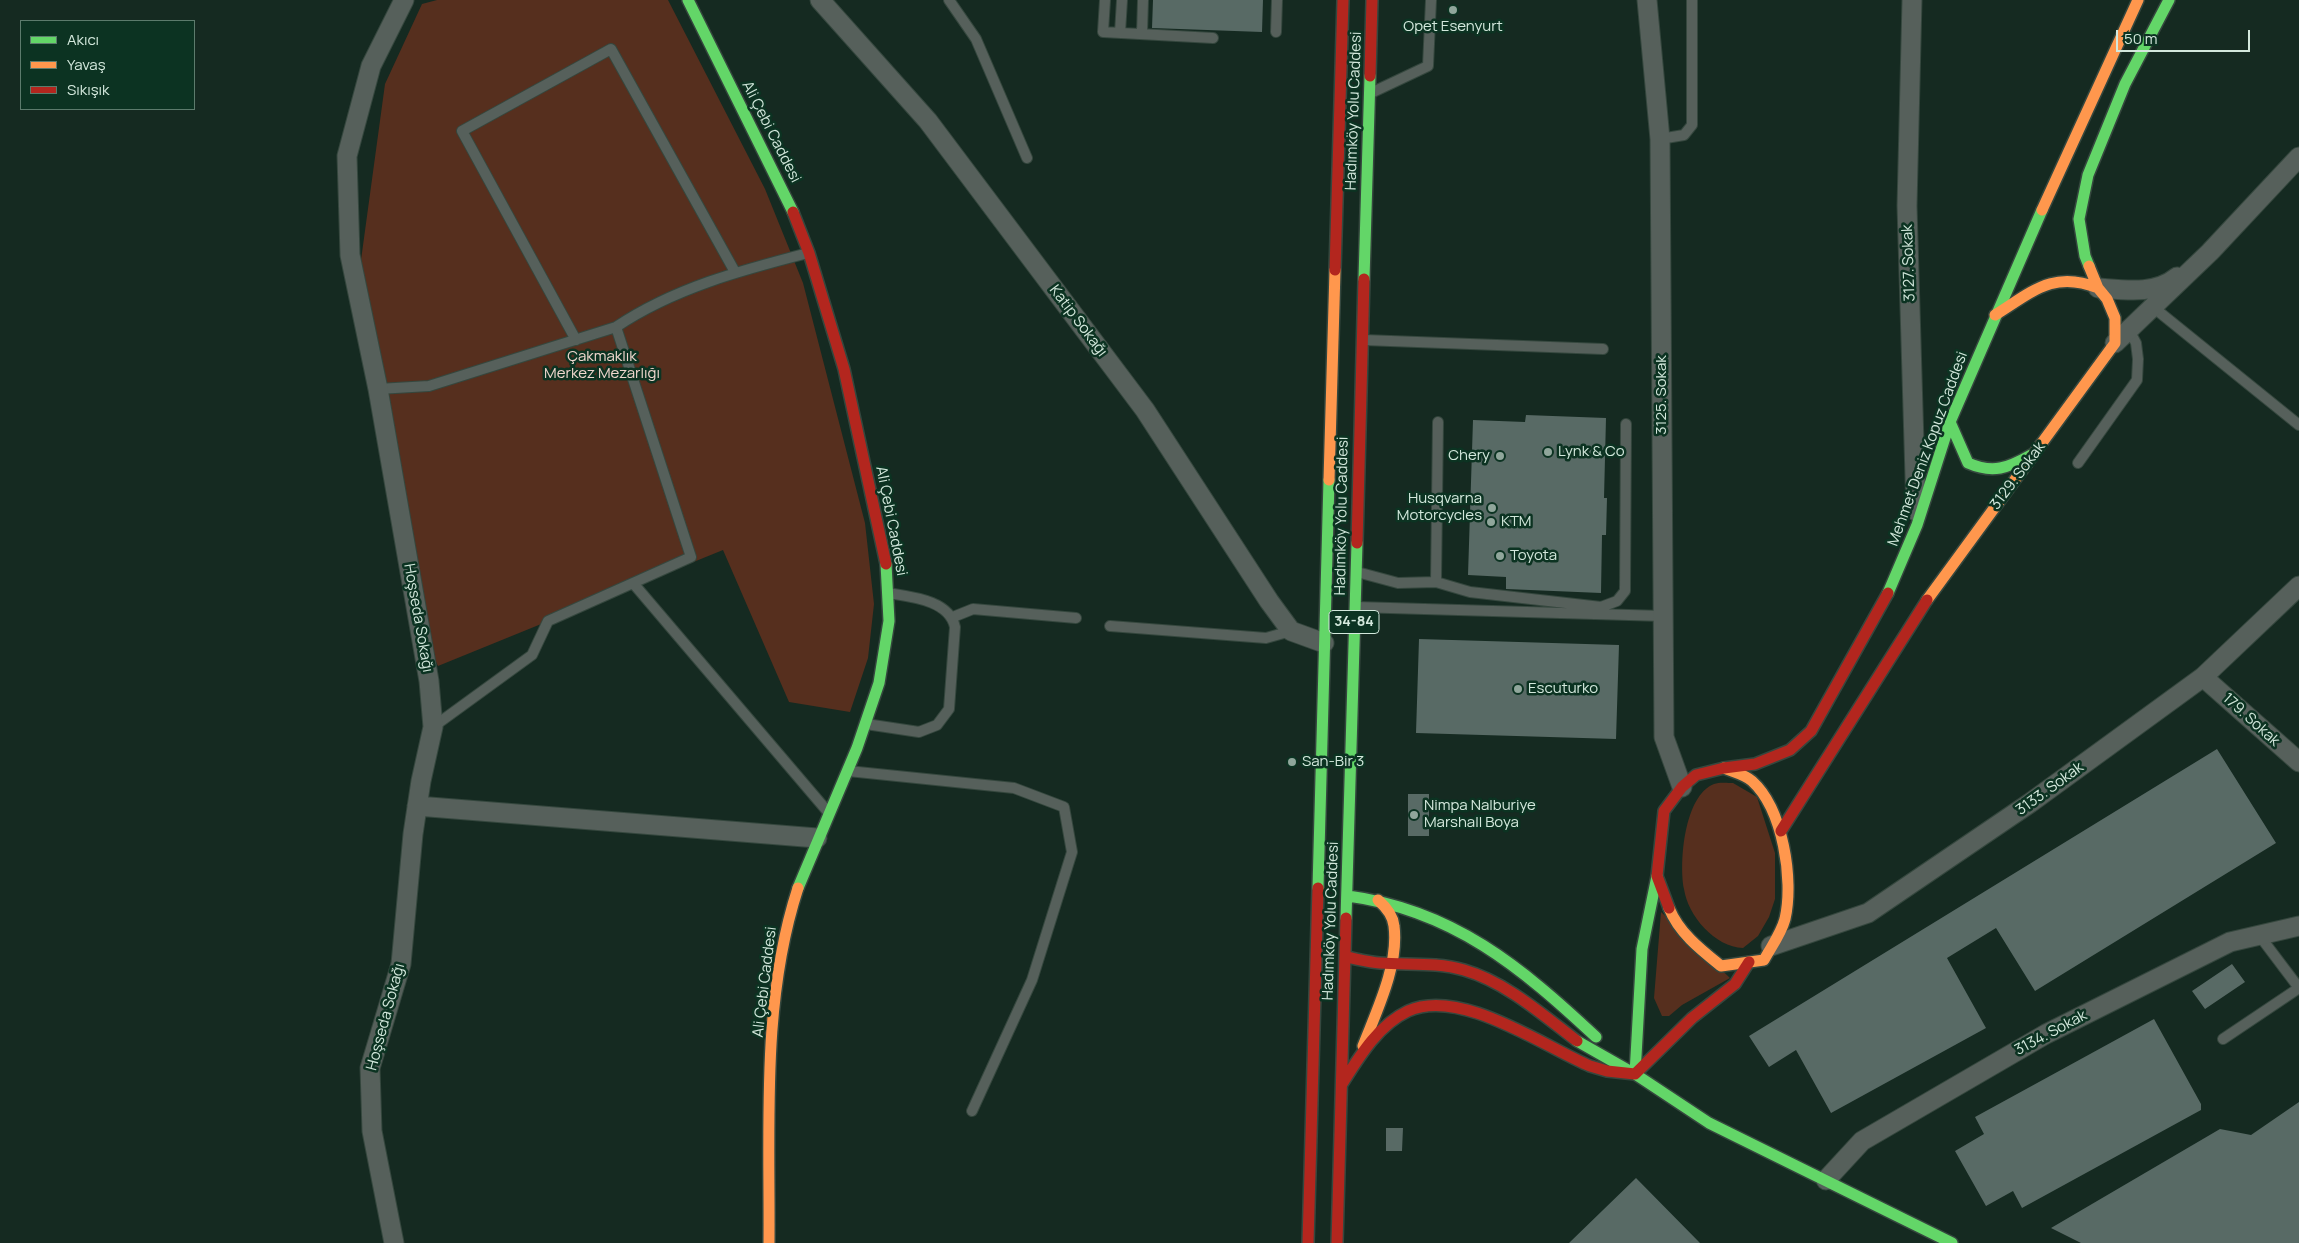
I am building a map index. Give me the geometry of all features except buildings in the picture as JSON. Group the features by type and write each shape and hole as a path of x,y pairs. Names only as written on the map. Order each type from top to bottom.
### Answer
{"street":[{"name":"Hoşseda Sokağı","path":"394,1243 372,1131 370,1068 401,964 418,806 434,727 429,681 378,389 350,255 347,156 371,66 404,0"},
{"name":"Ali Çebi Caddesi","path":"688,0 788,198 809,253 844,369 887,570 888,630 879,683 847,771 800,880 785,926 777,976 771,1062 769,1243"},
{"name":"Katip Sokağı","path":"820,0 928,121 1145,410 1269,601 1291,631"},
{"name":"Hadımköy Yolu Caddesi","path":"1308,1243 1342,0"},
{"name":"Hadımköy Yolu Caddesi","path":"1337,1243 1341,1085 1337,952 1354,607 1372,0"},
{"name":"3125. Sokak","path":"1647,0 1660,139 1664,737 1682,787"},
{"name":"3127. Sokak","path":"1912,0 1907,206 1917,525"},
{"name":"Mehmet Deniz Kopuz Caddesi","path":"1724,768 1755,764 1790,750 1811,731 1890,592 1917,525 1950,422 2087,107 2138,0"},
{"path":"2116,343 2115,318 2107,299 2098,288 2086,256 2079,219 2088,175 2125,84 2169,0"},
{"name":"3129. Sokak","path":"1781,831 1921,608 2116,343 2210,252 2299,157"},
{"path":"1995,315 2035,291 2059,280 2074,280 2098,288 2132,291 2166,286 2210,252"},
{"path":"1950,422 1968,463 1981,470 2002,471 2034,453"},
{"name":"3133. Sokak","path":"1771,946 1868,913 2030,804 2203,678 2299,586"},
{"path":"1291,631 1324,643"},
{"name":"179. Sokak","path":"2203,678 2299,762"},
{"path":"1635,1074 1637,1012 1647,908 1657,876 1664,811 1682,787 1697,775 1724,768 1752,780 1769,804 1781,831 1788,885 1785,919 1764,960 1722,966 1694,944 1672,918 1657,876"},
{"path":"418,806 817,838"},
{"path":"1318,902 1339,896 1368,896 1442,923 1496,954 1528,978 1576,1018 1635,1074"},
{"path":"1341,1085 1361,1052 1374,1016 1393,948 1394,926 1391,915 1378,900"},
{"path":"1317,926 1337,952 1367,962 1436,965 1464,970 1487,980 1525,1002 1587,1049 1635,1074 1709,1122 1952,1243"},
{"name":"3134. Sokak","path":"1826,1180 1862,1141 2046,1034 2230,942 2299,926"},
{"path":"1361,1052 1392,1022 1410,1010 1430,1006 1462,1007 1590,1066 1615,1073 1635,1074 1692,1018 1734,984 1749,962"}],"lane":[{"path":"949,0 976,39 1027,158"},
{"path":"1105,0 1103,32 1213,38"},
{"path":"1120,32 1122,0"},
{"path":"1142,34 1143,0"},
{"path":"1276,32 1277,0"},
{"path":"1370,94 1428,66 1431,0"},
{"path":"1660,139 1684,135 1692,126 1692,0"},
{"path":"576,340 462,130 611,49 735,272"},
{"path":"378,389 429,386 576,340 616,327 644,309 735,272 809,253"},
{"path":"2153,308 2299,425"},
{"path":"434,727 532,655 548,621 692,557 616,327"},
{"path":"2078,463 2137,380 2138,359 2136,343 2129,330"},
{"path":"1362,340 1603,349"},
{"path":"1436,582 1438,422"},
{"path":"1355,571 1398,583 1436,582 1470,592 1601,607 1618,601 1625,591 1626,424"},
{"path":"633,583 828,812"},
{"path":"865,723 920,732 937,725 949,709 955,627 953,617 944,608 919,598 888,593"},
{"path":"1354,607 1664,616"},
{"path":"953,617 973,609 1076,618"},
{"path":"1110,626 1266,638 1291,631"},
{"path":"847,771 1014,788 1064,807 1072,852 1032,980 972,1111"},
{"path":"2223,1039 2299,988 2259,935"}],"green space":[{"name":"Çakmaklık Merkez Mezarlığı","path":"437,0 668,0 765,189 803,283 865,523 874,604 868,658 850,712 789,702 723,550 438,666 431,651 389,396 361,260 385,84 422,4"},
{"path":"1733,783 1757,797 1775,853 1775,899 1769,917 1758,936 1743,948 1723,942 1713,936 1697,919 1691,909 1684,889 1682,863 1686,831 1696,802 1704,791 1714,784"},
{"path":"1661,912 1730,978 1682,1005 1669,1016 1662,1016 1654,998"}],"traffic: fast":[{"path":"688,0 793,212"},
{"path":"2089,266 2085,256 2079,219 2088,175 2125,84 2169,0"},
{"path":"1364,279 1370,76"},
{"path":"1888,593 1917,525 1950,422 2042,210"},
{"path":"1950,422 1968,463 1993,469 2008,466 2031,455"},
{"path":"1318,888 1329,480"},
{"path":"1346,918 1357,543"},
{"path":"798,888 857,748 879,683 889,621 886,564"},
{"path":"1635,1074 1642,949 1657,876"},
{"path":"1348,896 1386,903 1420,914 1453,928 1512,965 1540,987 1596,1037"},
{"path":"1577,1041 1635,1074 1709,1123 1952,1243"}],"traffic: slow":[{"path":"2042,210 2138,0"},
{"path":"1927,600 2115,343 2115,318 2107,299 2098,288 2089,266"},
{"path":"1329,480 1335,270"},
{"path":"1995,315 2032,292 2055,283 2068,281 2098,288"},
{"path":"1669,908 1685,933 1698,947 1721,966 1764,960 1783,925 1787,903 1787,866 1784,846 1772,809 1763,793 1752,781 1724,768"},
{"path":"769,1243 769,1109 773,1019 786,931 798,888"},
{"path":"1363,1046 1386,987 1395,941 1392,918 1384,905 1378,900"}],"traffic: jam":[{"path":"1335,270 1343,0"},
{"path":"1370,76 1372,0"},
{"path":"793,212 809,253 844,369 886,564"},
{"path":"1357,543 1364,279"},
{"path":"1724,768 1755,764 1790,750 1811,731 1888,593"},
{"path":"1781,831 1927,600"},
{"path":"1669,908 1657,876 1664,811 1682,787 1696,775 1724,768"},
{"path":"1308,1243 1318,888"},
{"path":"1337,1243 1346,918"},
{"path":"1346,957 1380,963 1454,967 1480,975 1524,1000 1577,1041"},
{"path":"1635,1074 1692,1018 1735,984 1749,962"},
{"path":"1342,1084 1378,1033 1397,1017 1408,1011 1429,1006 1452,1007 1476,1013 1525,1033 1590,1066 1607,1071 1635,1074"}],"place":[{"name":"Opet Esenyurt","path":"1453,10"},
{"name":"Lynk & Co","path":"1548,452"},
{"name":"Chery","path":"1500,456"},
{"name":"Husqvarna Motorcycles","path":"1492,508"},
{"name":"KTM","path":"1491,522"},
{"name":"Toyota","path":"1500,556"},
{"name":"Escuturko","path":"1518,689"},
{"name":"San-Bir 3","path":"1292,762"},
{"name":"Nimpa Nalburiye Marshall Boya","path":"1414,815"}]}
